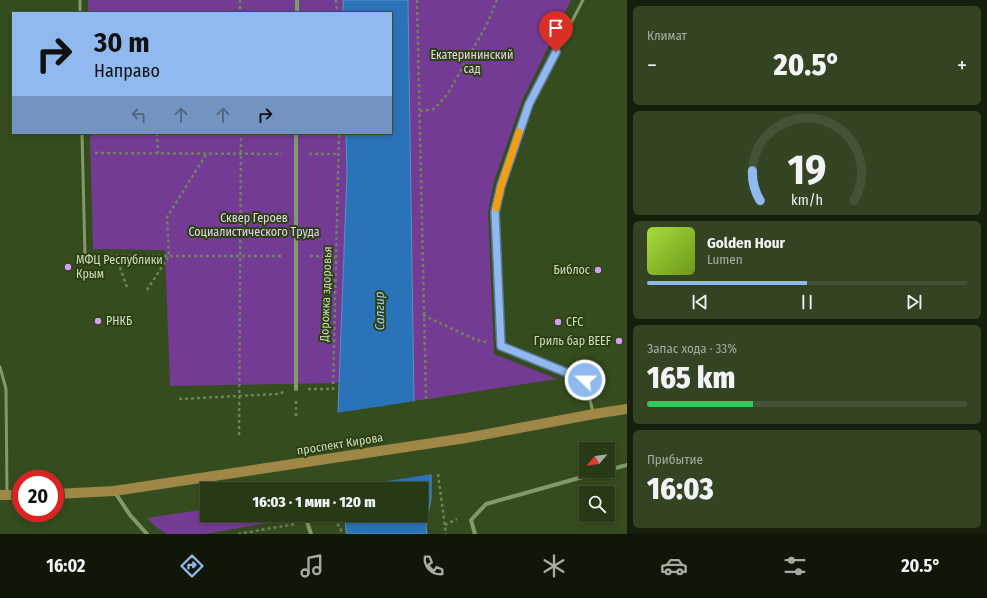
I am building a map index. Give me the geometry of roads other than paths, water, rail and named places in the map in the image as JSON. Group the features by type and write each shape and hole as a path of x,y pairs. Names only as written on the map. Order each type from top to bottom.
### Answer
{"main road":[{"name":"проспект Кирова","path":"64,494 114,492 466,438 627,409"}],"street":[{"path":"296,0 296,12"},
{"path":"296,134 296,389"},
{"path":"615,468 627,465"},
{"path":"475,534 471,520 486,504 579,478"},
{"path":"114,492 130,515 146,534"},
{"path":"307,522 311,534"}],"lane":[{"path":"80,0 80,12"},
{"path":"584,0 529,104 501,186 495,212 501,346 585,380 594,414"},
{"path":"82,134 85,256"},
{"path":"0,367 6,388 4,495"}],"water":[{"name":"Салгир","path":"343,0 408,0 414,401 431,474 431,499 428,516 428,482 343,482 338,412 347,173 346,134 392,134 392,12 343,12"},
{"path":"345,522 427,522 427,534 347,534"}],"place":[{"name":"МФЦ Республики Крым","path":"68,267"},
{"name":"Библос","path":"598,270"},
{"name":"РНКБ","path":"98,321"},
{"name":"CFC","path":"558,322"},
{"name":"Гриль бар BEEF","path":"619,341"}],"park label":[{"name":"Екатерининский сад","path":"472,62"},
{"name":"Сквер Героев Социалистического Труда","path":"254,225"}]}
